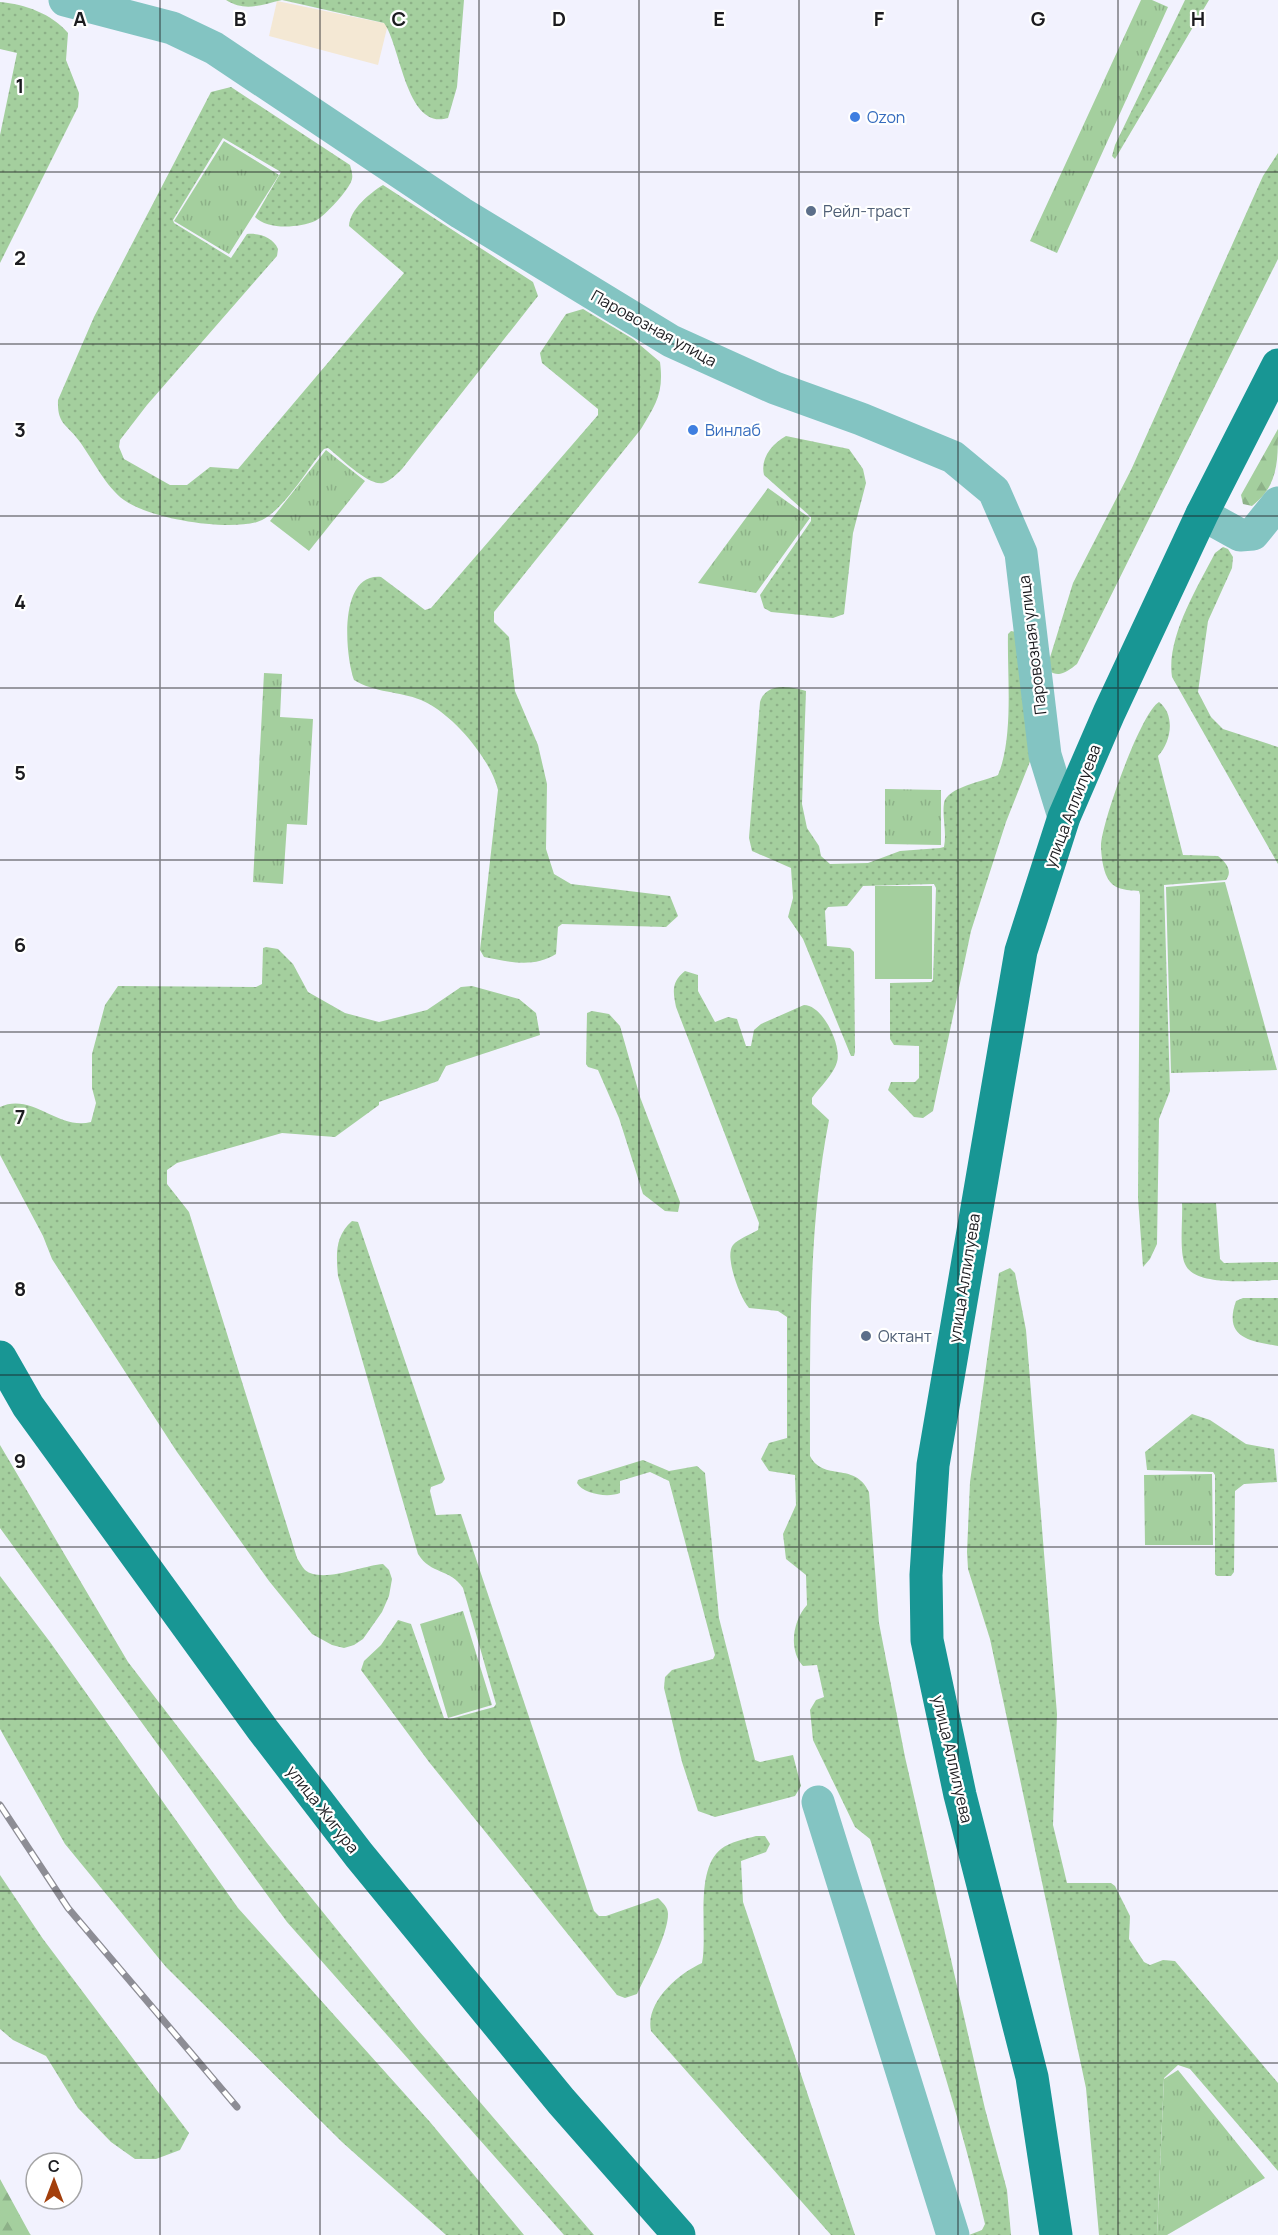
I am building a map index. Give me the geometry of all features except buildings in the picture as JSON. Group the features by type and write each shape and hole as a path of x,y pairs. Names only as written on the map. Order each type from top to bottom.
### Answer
{"main road":[{"name":"улица Аллилуева","path":"1056,2235 1032,2077 960,1795 927,1640 926,1575 933,1465 1021,951 1064,817 1134,656 1202,514 1278,365"},
{"name":"улица Жигура","path":"0,1357 35,1415 263,1730 359,1855 561,2101 679,2235"}],"street":[{"name":"Паровозная улица","path":"65,0 172,28 214,48 460,213 671,341 775,388 861,418 953,457 994,491 1021,553 1045,755 1064,817"},
{"path":"1202,514 1240,536 1253,534 1278,503"},
{"path":"818,1802 953,2235"}],"shaded area":[{"path":"277,1 388,24 378,65 269,36"}],"green space":[{"path":"226,0 282,0 247,7"},
{"path":"282,0 464,0 457,87 448,118 434,119 423,112 414,100 384,23"},
{"path":"1141,0 1152,0 1168,7 1057,253 1030,241"},
{"path":"1185,0 1209,0 1115,159 1112,156 1115,145"},
{"path":"0,2 37,11 62,26 68,33 66,60 79,93 78,107 0,263 0,135 17,53 0,49"},
{"path":"231,87 350,165 352,179 336,202 315,221 284,227 267,224 255,217 281,172 223,138 173,220 174,223 231,258 247,234 261,235 269,239 278,249 277,256 147,405 120,440 119,447 124,459 170,485 187,485 210,467 238,469 404,273 349,226 357,208 383,185 533,282 538,296 402,469 391,479 383,483 370,480 328,448 324,449 285,501 266,518 257,522 227,525 170,518 136,507 117,495 80,442 61,420 58,400 94,317 211,92"},
{"path":"224,141 279,175 229,254 174,221"},
{"path":"1278,153 1278,259 1077,664 1064,673 1053,673 1049,671 1048,664 1073,583 1131,470 1263,176"},
{"path":"583,309 633,339 660,362 661,382 658,398 641,429 494,612 494,622 509,637 515,691 538,745 547,784 546,849 554,874 571,884 670,896 678,916 666,927 562,924 558,927 556,954 539,961 512,962 484,957 480,950 498,790 494,778 468,738 433,706 413,697 370,687 354,680 348,653 348,618 351,601 357,588 367,579 381,577 425,610 431,608 598,415 598,409 542,363 540,353 566,314"},
{"path":"1278,429 1277,463 1272,482 1252,506 1243,504 1241,495"},
{"path":"786,436 849,449 863,469 866,483 853,533 844,614 833,618 771,612 764,608 760,595 811,521 811,517 764,475 764,463 768,452"},
{"path":"326,450 365,481 309,551 270,521"},
{"path":"768,488 810,518 756,593 698,583"},
{"path":"1223,547 1228,549 1233,557 1232,568 1208,621 1198,692 1211,717 1223,729 1278,747 1278,864 1172,677 1171,662 1174,646 1184,613 1215,553"},
{"path":"1011,631 1016,632 1033,754 1006,822 971,931 933,1111 923,1118 914,1117 888,1090 891,1082 915,1082 919,1078 919,1046 894,1045 890,1039 890,983 931,982 933,980 936,888 934,884 863,886 847,906 828,907 825,911 827,946 850,948 854,952 855,1052 854,1056 851,1056 803,939 788,917 793,898 791,868 752,851 749,838 760,702 767,691 773,688 786,687 806,691 802,804 807,828 819,846 821,856 830,864 868,863 900,851 944,847 944,803 947,797 967,785 998,775 1003,760 1009,706 1008,634"},
{"path":"264,673 282,674 280,717 313,719 307,825 287,824 283,884 253,882"},
{"path":"1159,702 1168,714 1170,729 1166,743 1158,756 1183,855 1218,856 1226,864 1229,873 1226,880 1164,885 1170,1091 1159,1119 1157,1244 1150,1259 1143,1267 1138,1198 1140,895 1139,891 1113,885 1103,866 1101,846 1123,770 1142,726 1151,710"},
{"path":"885,789 941,790 941,845 885,844"},
{"path":"1225,882 1277,1070 1171,1073 1166,887"},
{"path":"875,886 932,886 932,979 875,979"},
{"path":"263,948 278,949 293,964 308,992 345,1013 379,1022 427,1010 461,987 472,986 519,999 536,1013 540,1035 446,1066 438,1081 379,1102 379,1105 335,1137 282,1133 177,1163 167,1170 167,1184 189,1212 297,1558 305,1570 312,1574 332,1575 383,1564 389,1570 392,1579 389,1596 382,1612 363,1639 344,1648 332,1645 312,1634 269,1581 177,1452 52,1259 43,1236 0,1155 0,1107 23,1104 68,1121 91,1122 96,1103 92,1088 92,1054 105,1005 118,986 256,987 262,984"},
{"path":"685,971 698,975 698,991 715,1022 728,1017 737,1019 746,1046 751,1046 754,1030 761,1024 804,1005 811,1007 824,1019 837,1046 838,1055 835,1067 812,1098 812,1104 829,1120 822,1160 814,1244 810,1330 810,1456 816,1464 823,1468 856,1477 869,1492 879,1623 905,1757 985,2109 1007,2190 1011,2235 969,2235 982,2230 985,2224 960,2127 931,2031 870,1839 855,1827 813,1740 810,1710 816,1700 824,1697 817,1665 803,1666 795,1652 794,1635 798,1619 807,1605 806,1575 786,1559 783,1534 796,1505 795,1475 769,1471 761,1459 769,1443 787,1438 787,1317 778,1311 749,1308 734,1277 730,1258 733,1245 758,1230 759,1223 676,1007 675,983"},
{"path":"592,1011 609,1014 620,1026 640,1097 680,1202 678,1212 665,1211 643,1194 619,1118 598,1070 586,1064 587,1013"},
{"path":"1182,1203 1216,1203 1220,1259 1224,1263 1278,1262 1278,1280 1213,1280 1191,1272 1185,1264 1182,1252"},
{"path":"352,1221 358,1222 445,1479 442,1483 431,1487 430,1491 436,1515 461,1514 594,1911 599,1916 606,1916 658,1898 667,1909 664,1933 637,1994 625,1998 617,1995 429,1762 361,1670 364,1661 381,1645 398,1620 411,1624 444,1718 450,1719 494,1707 496,1704 463,1588 452,1577 423,1561 418,1554 338,1276 338,1246 342,1233"},
{"path":"1010,1268 1015,1273 1026,1330 1057,1714 1053,1825 1067,1883 1111,1883 1115,1886 1130,1916 1129,1939 1144,1962 1150,1965 1163,1960 1175,1961 1278,2083 1278,2171 1190,2069 1178,2065 1164,2078 1157,2235 1099,2235 1086,2088 990,1639 968,1569 970,1482 999,1273"},
{"path":"1243,1298 1278,1298 1278,1346 1249,1339 1236,1330 1233,1313 1236,1301"},
{"path":"1192,1414 1210,1420 1246,1444 1274,1449 1277,1482 1244,1484 1235,1491 1234,1572 1231,1576 1215,1574 1215,1475 1213,1472 1147,1470 1145,1452"},
{"path":"0,1445 128,1662 267,1843 419,2031 594,2235 564,2235 287,1922 0,1528"},
{"path":"643,1460 669,1471 697,1466 705,1473 719,1618 755,1760 760,1762 793,1755 801,1786 795,1796 715,1817 698,1811 682,1762 664,1688 665,1677 672,1670 713,1659 715,1655 669,1481 650,1472 620,1481 620,1493 609,1495 590,1492 577,1483 578,1480"},
{"path":"1212,1474 1213,1545 1145,1545 1144,1475"},
{"path":"0,1576 50,1642 238,1908 430,2122 524,2235 446,2235 342,2142 166,1967 65,1844 0,1729"},
{"path":"463,1611 492,1705 448,1718 420,1624"},
{"path":"756,1836 765,1836 770,1844 766,1852 741,1861 743,1902 855,2235 831,2235 651,2031 650,2020 653,2010 665,1990 683,1974 702,1963 705,1886 707,1871 713,1859 721,1849"},
{"path":"0,1875 43,1939 189,2133 180,2150 156,2159 135,2159 111,2142 78,2108 46,2056 13,2040 0,2029"},
{"path":"1178,2070 1265,2178 1167,2235 1157,2235 1164,2079"},
{"path":"0,2179 30,2234 31,2235 0,2235"}],"railway":[{"path":"0,1805 68,1908 237,2107"}],"place":[{"name":"Ozon","path":"855,117"},
{"name":"Рейл-траст","path":"811,211"},
{"name":"Винлаб","path":"693,430"},
{"name":"Октант","path":"866,1336"}]}
